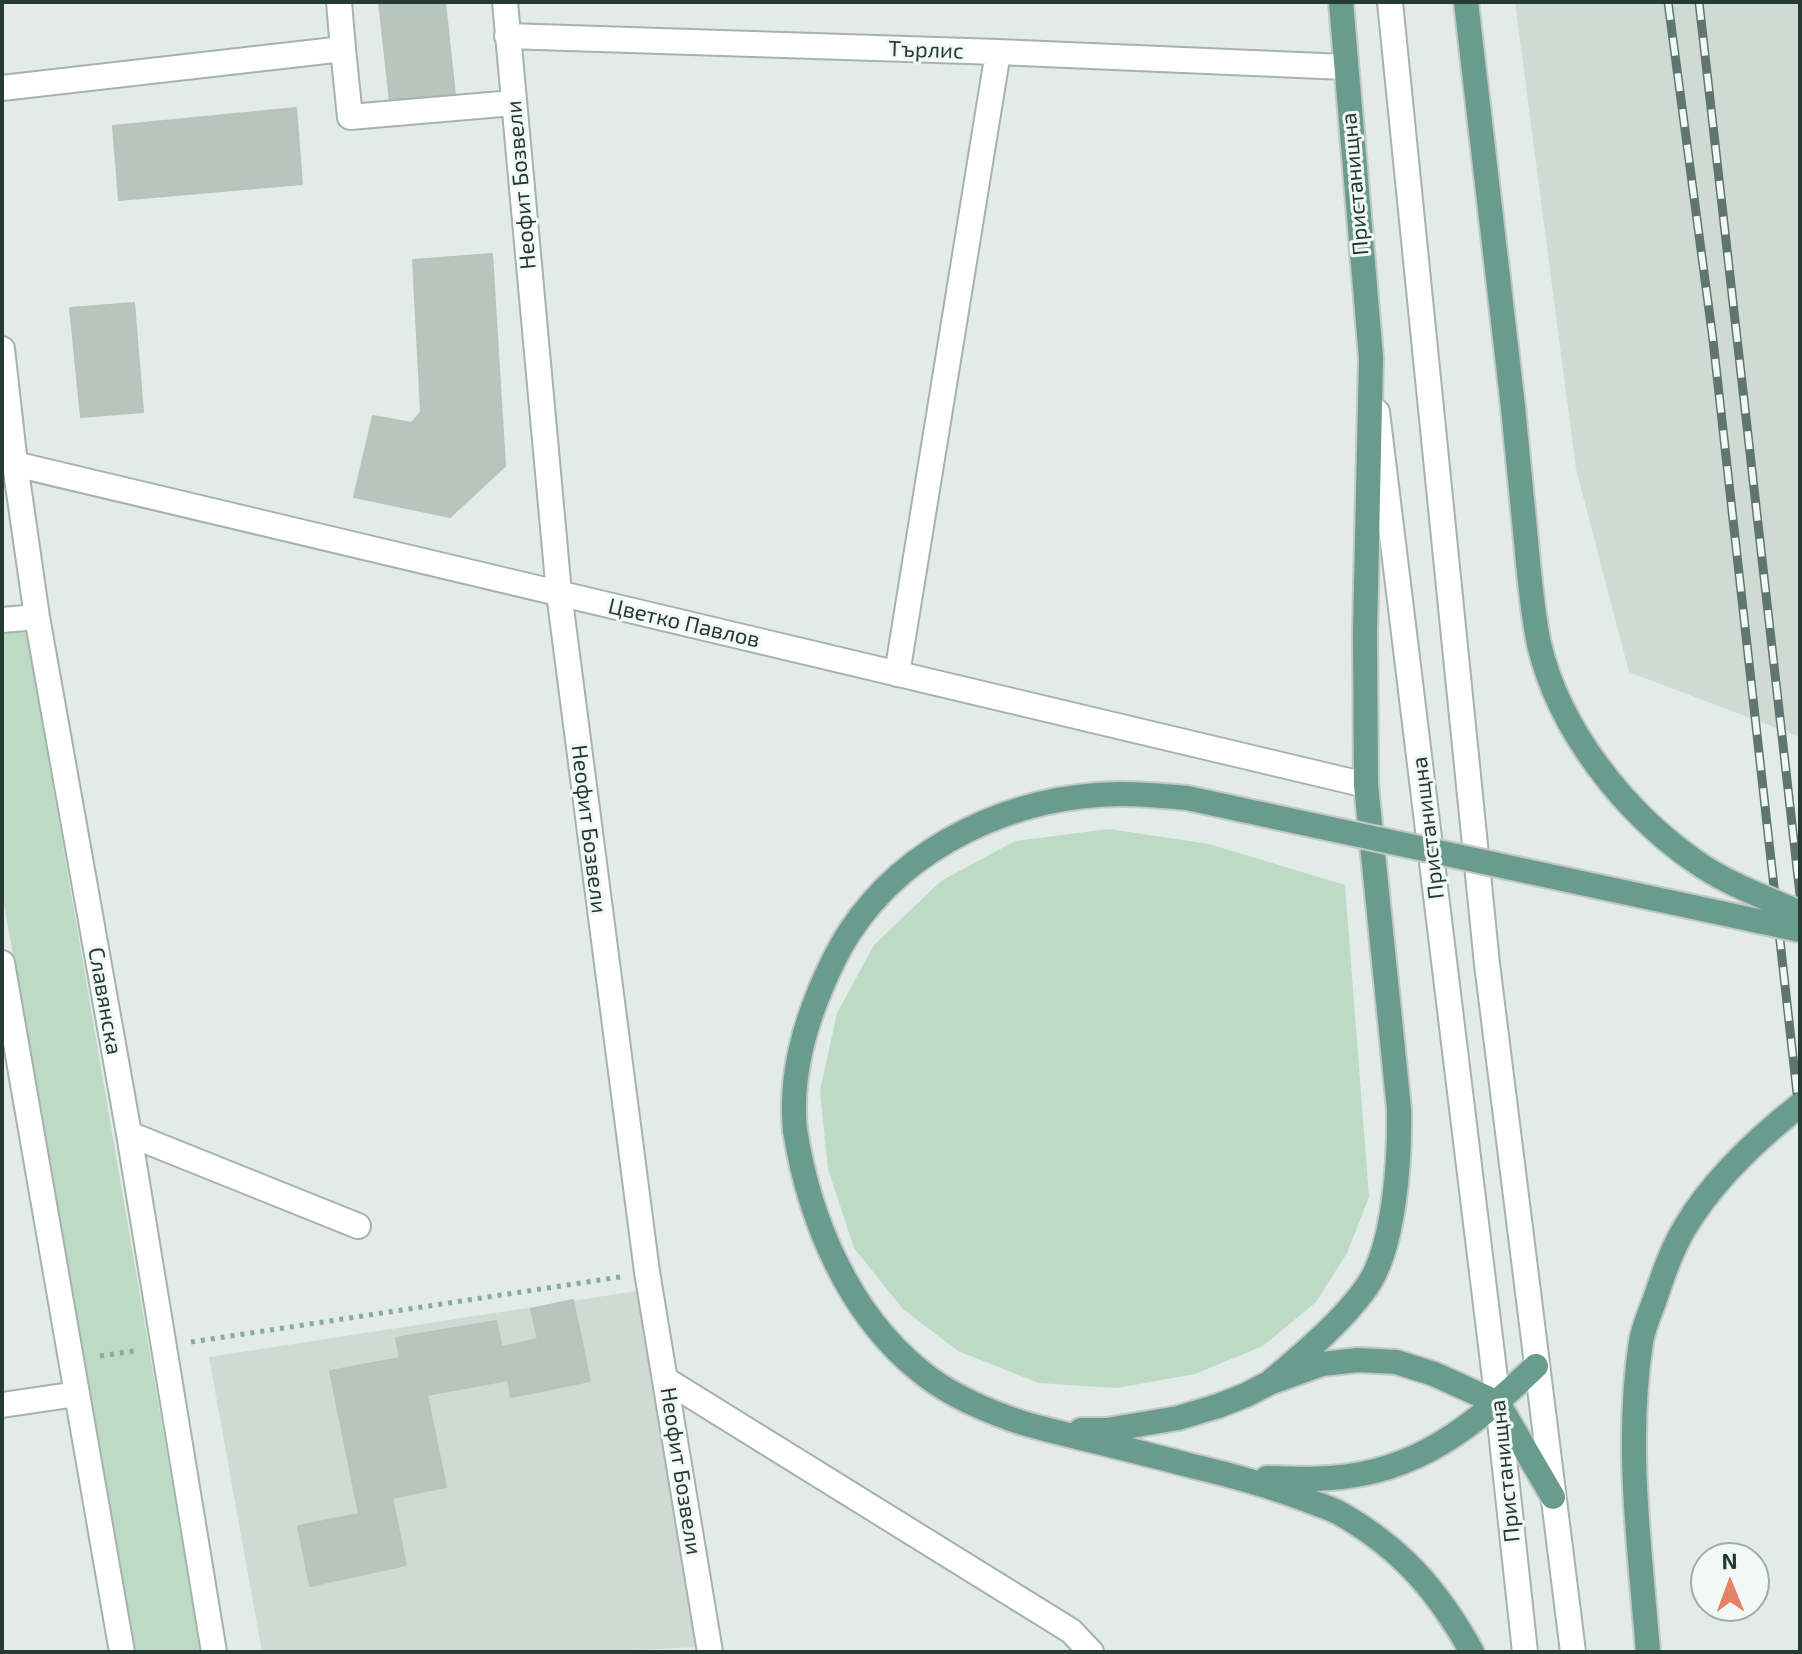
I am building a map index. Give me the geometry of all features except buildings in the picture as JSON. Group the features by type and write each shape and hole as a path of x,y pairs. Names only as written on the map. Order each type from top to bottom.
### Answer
{"main road":[{"name":"Пристанищна","path":"1341,2 1371,358"},
{"path":"1466,2 1532,601 1539,645 1554,690 1574,731 1599,769 1632,807 1664,837 1696,863 1727,881 1800,913"},
{"path":"1269,1383 1313,1345 1368,1286 1382,1254 1394,1195 1399,1147 1399,1109 1366,785 1365,632 1371,358"},
{"path":"1472,1652 1433,1590 1374,1534 1338,1512 1240,1478 1009,1418 947,1389 920,1371 895,1347 874,1323 838,1269 804,1176 795,1130 794,1086 802,1042 828,973 849,933 886,888 933,850 983,822 1041,804 1119,794 1187,798 1800,930"},
{"path":"1648,1652 1636,1501 1634,1413 1641,1339 1661,1280 1684,1229 1721,1179 1770,1129 1800,1105"},
{"path":"1039,1427 1107,1430 1139,1426 1218,1406 1322,1364 1358,1360 1396,1362 1434,1374 1498,1403 1553,1497"},
{"path":"1240,1478 1330,1478 1379,1470 1424,1454 1459,1433 1498,1403 1536,1366"}],"street":[{"path":"339,2 350,117 513,103"},
{"name":"Неофит Бозвели","path":"505,2 559,593 647,1272 710,1652"},
{"name":"Пристанищна","path":"1390,2 1487,964 1573,1652"},
{"name":"Търлис","path":"507,36 1345,67"},
{"path":"2,88 343,49"},
{"path":"897,674 998,52"},
{"name":"Славянска","path":"2,349 8,463 129,1134 214,1652"},
{"name":"Пристанищна","path":"1371,358 1498,1403 1525,1652"},
{"name":"Цветко Павлов","path":"8,463 1366,785"},
{"path":"2,620 37,617"},
{"path":"2,963 122,1652"},
{"path":"129,1134 358,1226"},
{"path":"666,1380 1071,1631 1091,1652"},
{"path":"2,1405 77,1394"}],"path":[{"path":"72,1361 647,1272"}],"shaded area":[{"path":"1515,2 1800,2 1800,737 1629,672 1576,469"},
{"path":"643,1290 700,1647 595,1652 262,1652 209,1357"}],"green space":[{"path":"26,630 201,1652 133,1652 2,891 2,634"},
{"path":"1109,829 1209,844 1345,885 1369,1197 1347,1253 1316,1302 1263,1346 1195,1374 1117,1388 1039,1383 958,1351 903,1309 854,1248 828,1169 820,1091 837,1013 874,945 941,881 1015,841"}],"railway":[{"path":"1668,2 1713,340 1800,1120"},
{"path":"1699,2 1800,895"}]}
